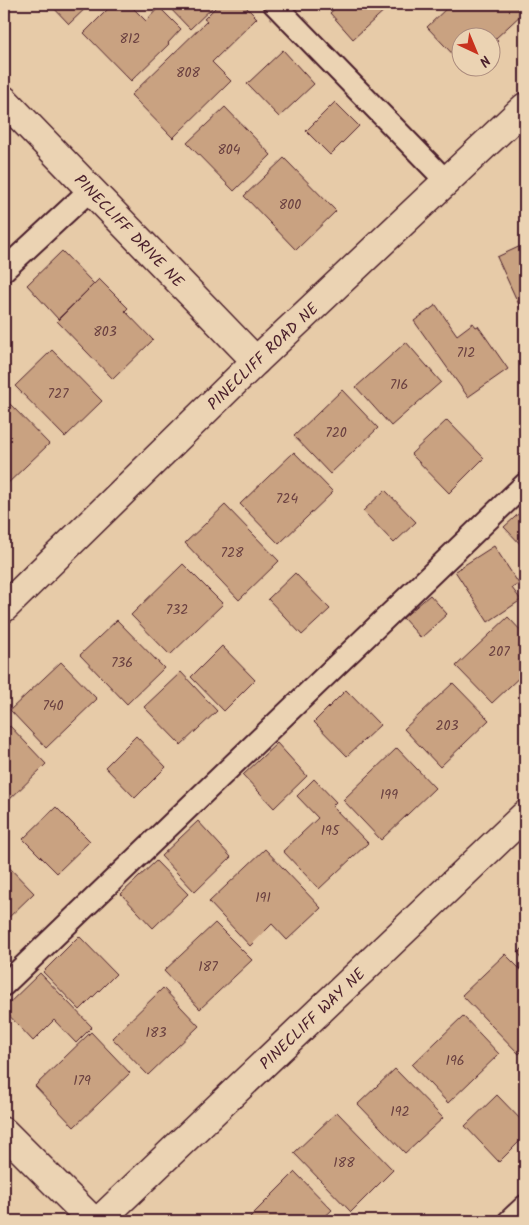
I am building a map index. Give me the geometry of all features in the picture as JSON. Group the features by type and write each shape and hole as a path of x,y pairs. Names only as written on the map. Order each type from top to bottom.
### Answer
{"street":[{"name":"PINECLIFF DRIVE NE","path":"4,100 256,361"},
{"name":"PINECLIFF ROAD NE","path":"4,608 256,361 525,107"},
{"name":"PINECLIFF WAY NE","path":"99,1221 525,815"},
{"path":"4,1132 93,1221"}],"lane":[{"path":"274,4 447,182"},
{"path":"4,270 90,190"},
{"path":"4,985 525,484"},
{"path":"509,1221 525,1206"}],"building":[{"path":"50,4 90,4 69,24"},
{"path":"113,4 129,4 146,21 159,7 181,29 169,44 131,81 84,33"},
{"path":"166,4 216,4 190,29"},
{"path":"219,4 243,4 257,18 212,62 231,81 173,138 131,95 207,21 204,19"},
{"path":"340,4 383,4 387,8 353,39 330,13"},
{"path":"451,4 517,4 524,12 502,32 502,28 452,28 452,53 427,27"},
{"path":"283,50 314,84 279,117 247,84"},
{"path":"335,102 359,126 330,155 306,131"},
{"path":"225,107 271,155 234,191 187,143"},
{"path":"284,158 336,211 296,250 244,196"},
{"path":"525,244 525,318 497,257"},
{"path":"62,251 94,284 58,319 27,285"},
{"path":"99,279 128,308 125,311 153,340 113,379 57,321"},
{"path":"436,305 457,335 473,323 476,327 478,326 508,369 468,397 414,321"},
{"path":"406,342 441,382 391,426 356,387"},
{"path":"52,350 102,401 65,437 15,386"},
{"path":"342,390 378,428 330,474 294,436"},
{"path":"10,404 49,444 4,487 4,410"},
{"path":"447,420 484,458 449,493 411,454"},
{"path":"294,452 333,492 279,544 240,504"},
{"path":"385,490 416,522 394,543 363,511"},
{"path":"225,505 279,561 239,600 185,543"},
{"path":"525,508 525,549 504,527"},
{"path":"494,546 519,584 512,588 521,600 488,622 455,571"},
{"path":"183,564 223,604 170,655 131,615"},
{"path":"295,573 330,609 302,635 268,599"},
{"path":"430,595 447,614 421,638 403,618"},
{"path":"508,617 525,635 525,672 492,703 456,666"},
{"path":"117,620 164,668 127,704 80,655"},
{"path":"222,646 255,680 224,711 191,677"},
{"path":"61,662 97,699 46,748 10,710"},
{"path":"181,672 217,711 181,745 144,707"},
{"path":"453,683 489,720 440,767 404,729"},
{"path":"346,690 380,725 347,756 314,722"},
{"path":"10,726 46,764 4,805 4,732"},
{"path":"136,736 166,767 135,798 105,767"},
{"path":"277,743 307,776 274,808 243,775"},
{"path":"397,748 435,788 381,840 343,800"},
{"path":"314,779 336,802 332,806 368,843 319,889 283,851 318,818 297,796"},
{"path":"56,807 90,841 57,873 23,839"},
{"path":"198,821 231,857 195,892 161,856"},
{"path":"265,849 321,908 287,940 272,924 250,946 209,902"},
{"path":"156,861 188,894 153,928 121,894"},
{"path":"4,862 34,893 4,922"},
{"path":"215,923 252,960 200,1009 164,971"},
{"path":"79,936 116,974 80,1010 43,972"},
{"path":"525,946 525,961 518,953"},
{"path":"505,954 525,974 525,1048 519,1054 462,995"},
{"path":"40,973 92,1027 76,1043 54,1020 33,1041 4,1010"},
{"path":"163,988 199,1026 148,1075 112,1038"},
{"path":"463,1016 499,1054 448,1103 412,1065"},
{"path":"91,1032 130,1073 74,1127 35,1086"},
{"path":"395,1069 443,1118 405,1153 358,1104"},
{"path":"497,1095 525,1124 525,1136 499,1162 465,1126"},
{"path":"337,1112 393,1170 351,1212 294,1153"},
{"path":"295,1172 332,1210 320,1221 247,1220"}]}
